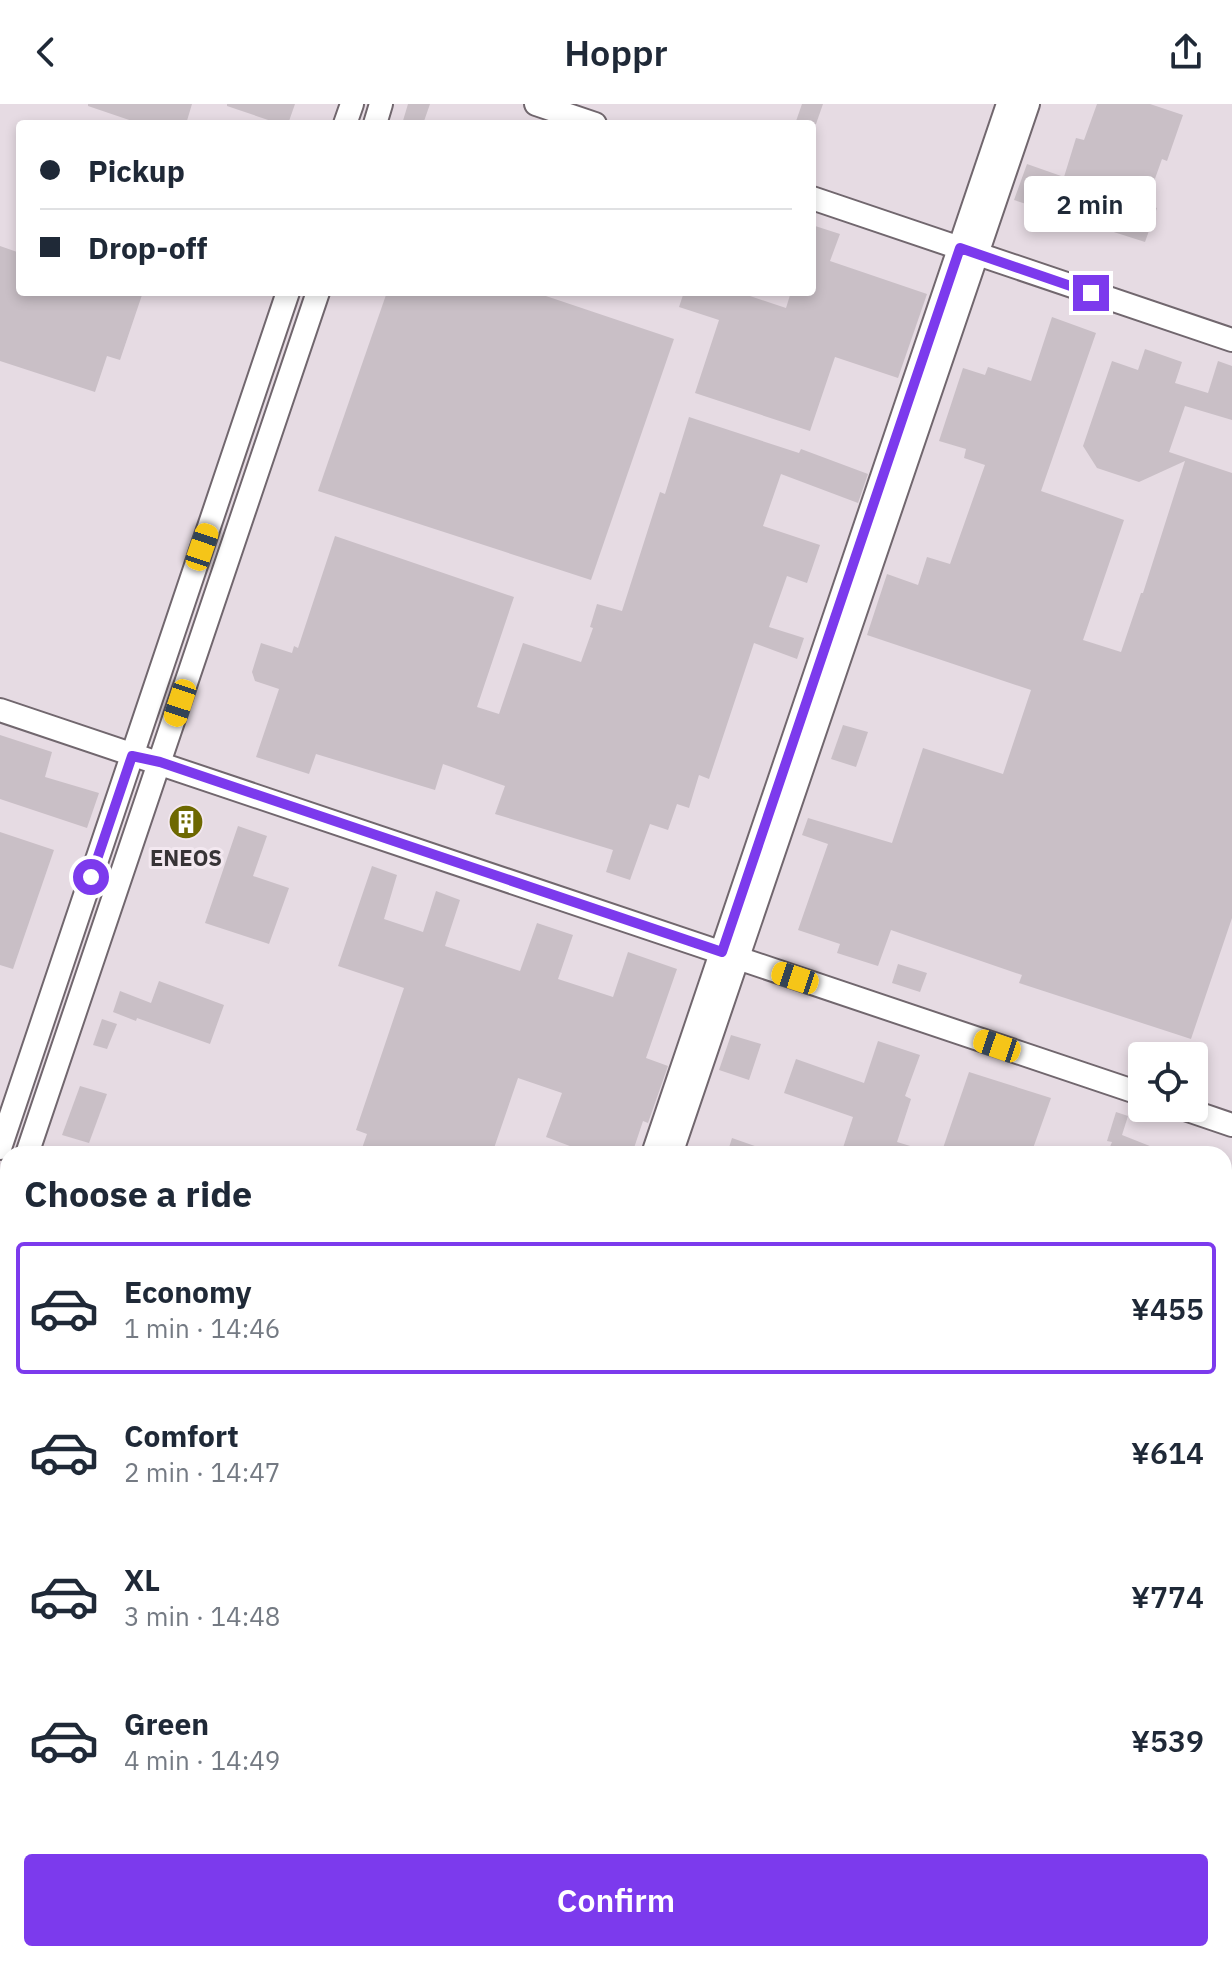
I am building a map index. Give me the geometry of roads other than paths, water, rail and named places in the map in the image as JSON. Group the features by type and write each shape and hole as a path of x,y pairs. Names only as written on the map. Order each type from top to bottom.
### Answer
{"street":[{"path":"536,104 583,120"},
{"path":"969,251 1008,104"},
{"path":"656,1146 729,955 969,251 1028,104"},
{"path":"816,199 1232,340"},
{"path":"1,1146 287,296"},
{"path":"30,1146 317,296"},
{"path":"0,710 1128,1089"},
{"path":"673,1146 729,955"},
{"path":"1208,1117 1232,1125"}],"place":[{"name":"ENEOS","path":"186,822"}]}
